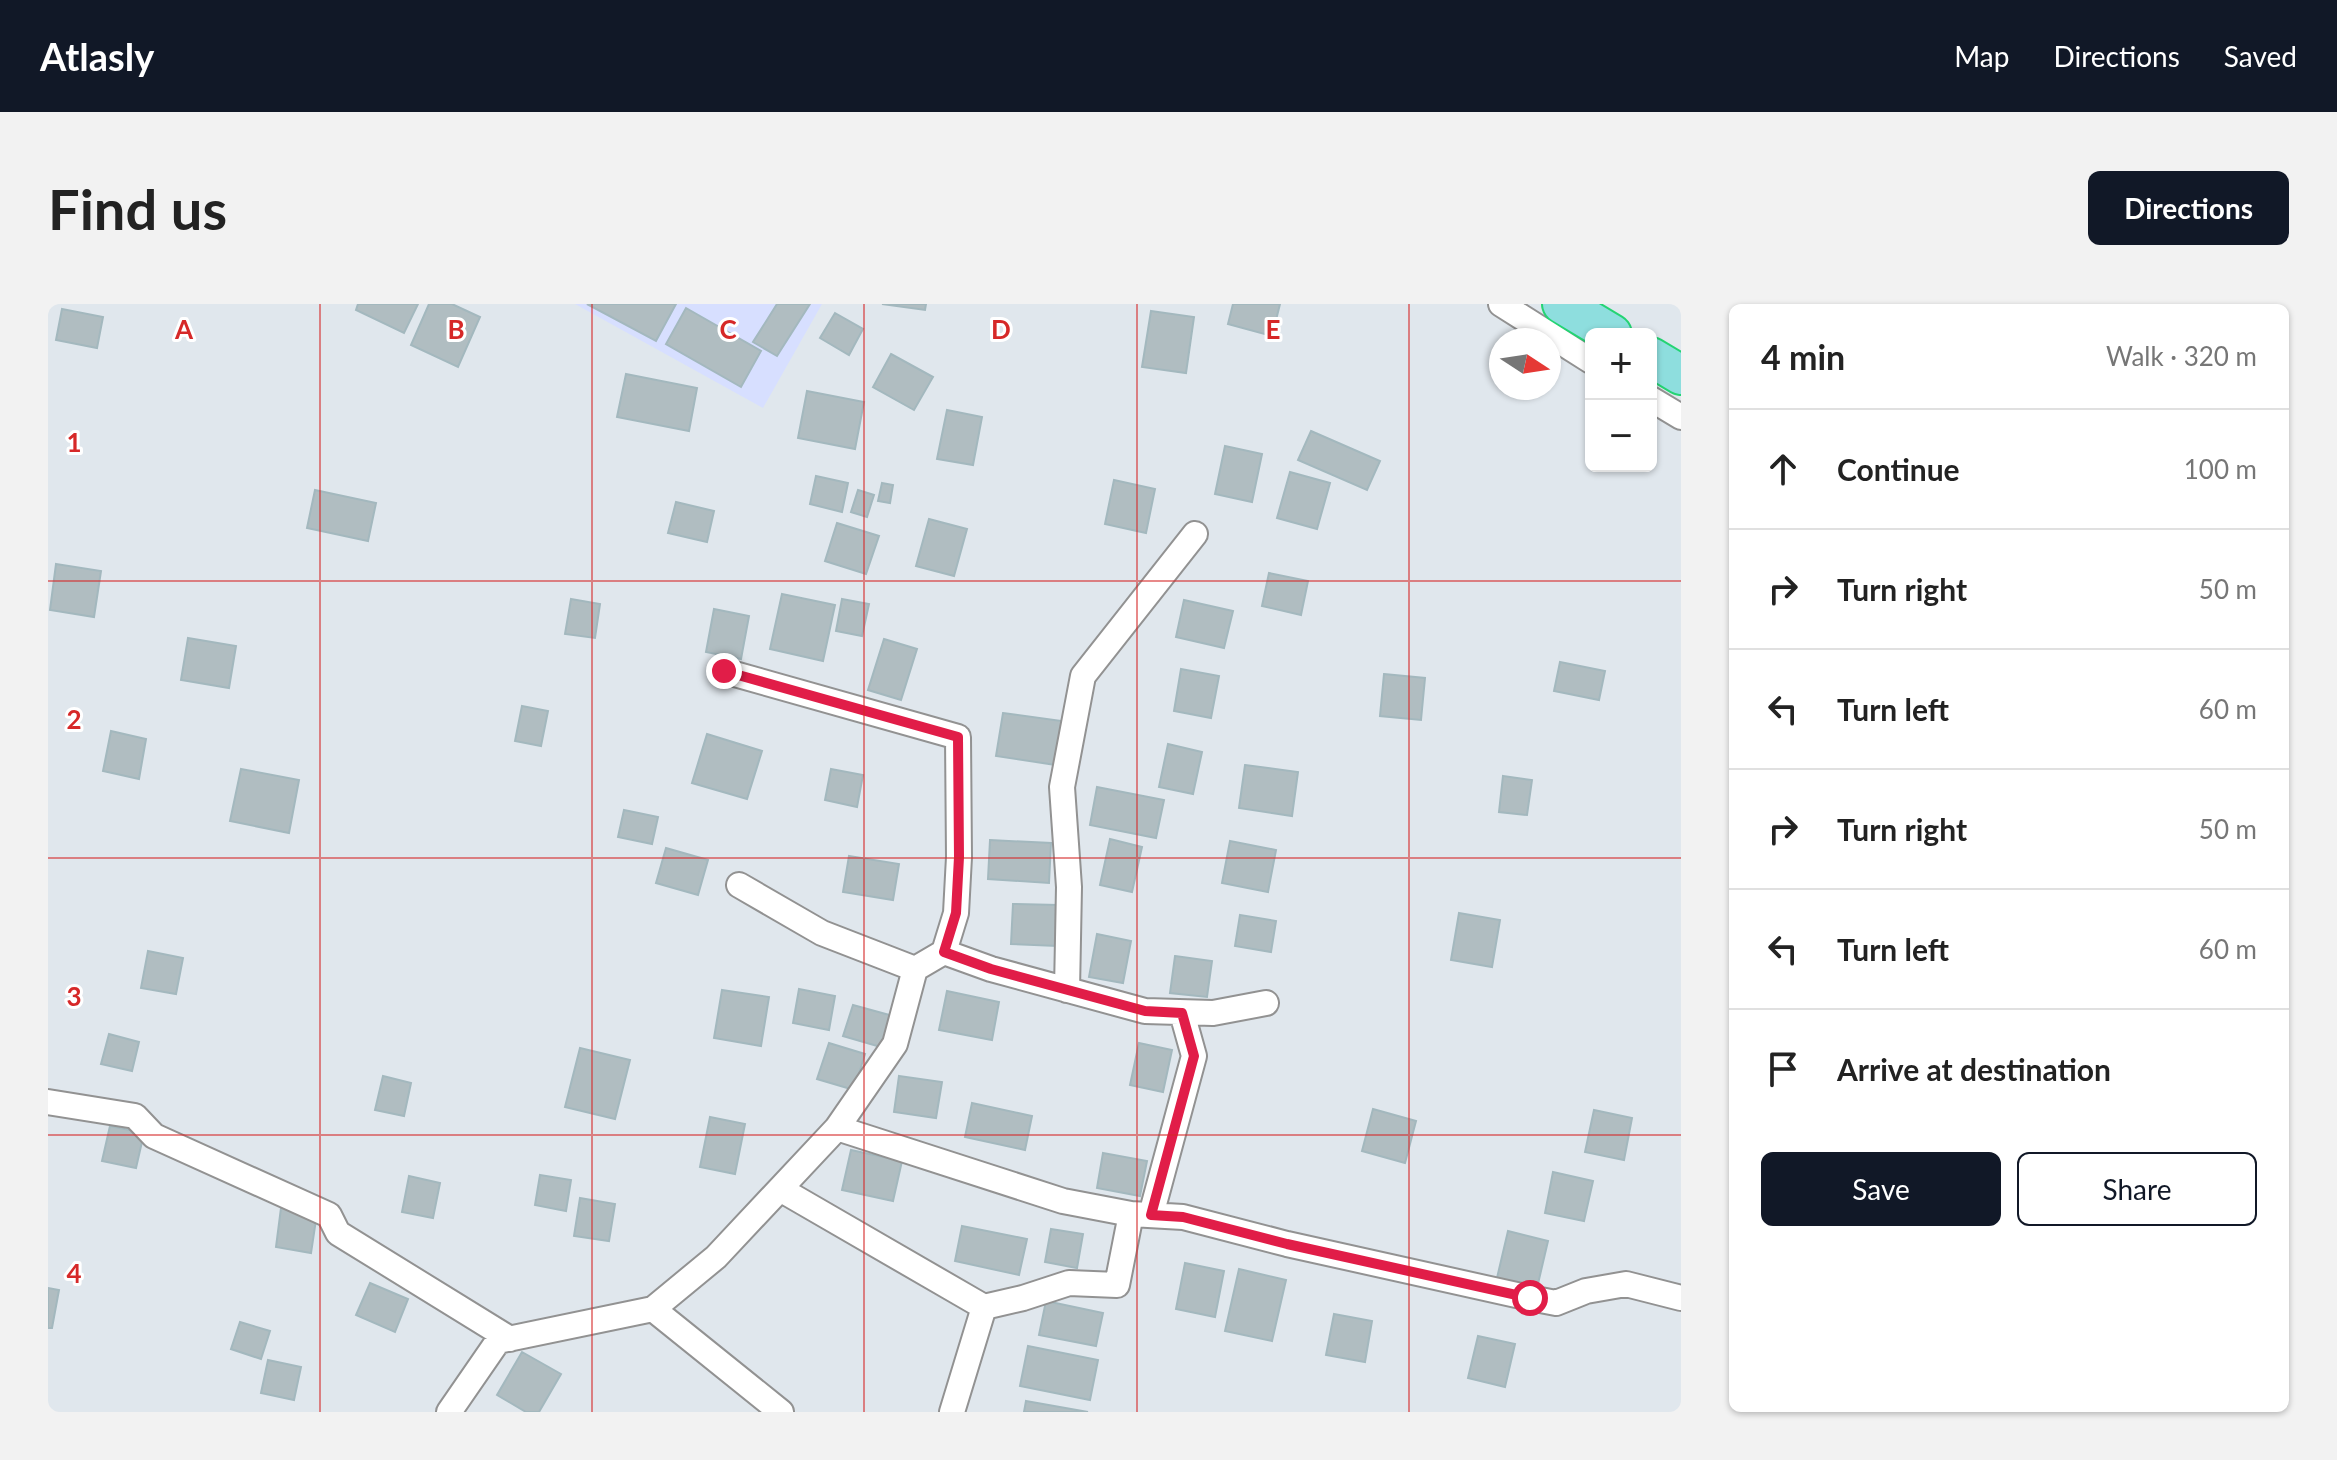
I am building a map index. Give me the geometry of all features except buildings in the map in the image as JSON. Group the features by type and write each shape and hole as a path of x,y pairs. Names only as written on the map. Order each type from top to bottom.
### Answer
{"highway":[{"path":"1562,304 1602,328"},
{"path":"1657,361 1681,375"}],"street":[{"path":"1501,304 1585,357"},
{"path":"1653,400 1681,417"},
{"path":"1067,990 1069,887 1062,787 1083,676 1195,534"},
{"path":"449,1412 498,1341 653,1309 716,1257 837,1128 895,1044 915,969 944,952 956,913 958,737 724,671"},
{"path":"739,885 822,933 915,969"},
{"path":"944,952 991,969 1145,1011 1213,1013 1266,1003"},
{"path":"780,1189 984,1307 1069,1283 1117,1285 1194,1056 1182,1013"},
{"path":"48,1102 135,1116 154,1136 329,1215 338,1233 510,1339"},
{"path":"837,1128 1063,1201 1141,1214 1183,1217 1287,1244 1556,1303 1586,1291 1626,1284 1681,1298"},
{"path":"952,1412 984,1307"},
{"path":"653,1309 781,1412"}],"shaded area":[{"path":"575,304 822,304 763,408"}],"route":[{"path":"724,671 958,737 956,913 944,952 991,969 1145,1011 1182,1013 1194,1056 1151,1215 1183,1217 1287,1244 1530,1298"}]}
